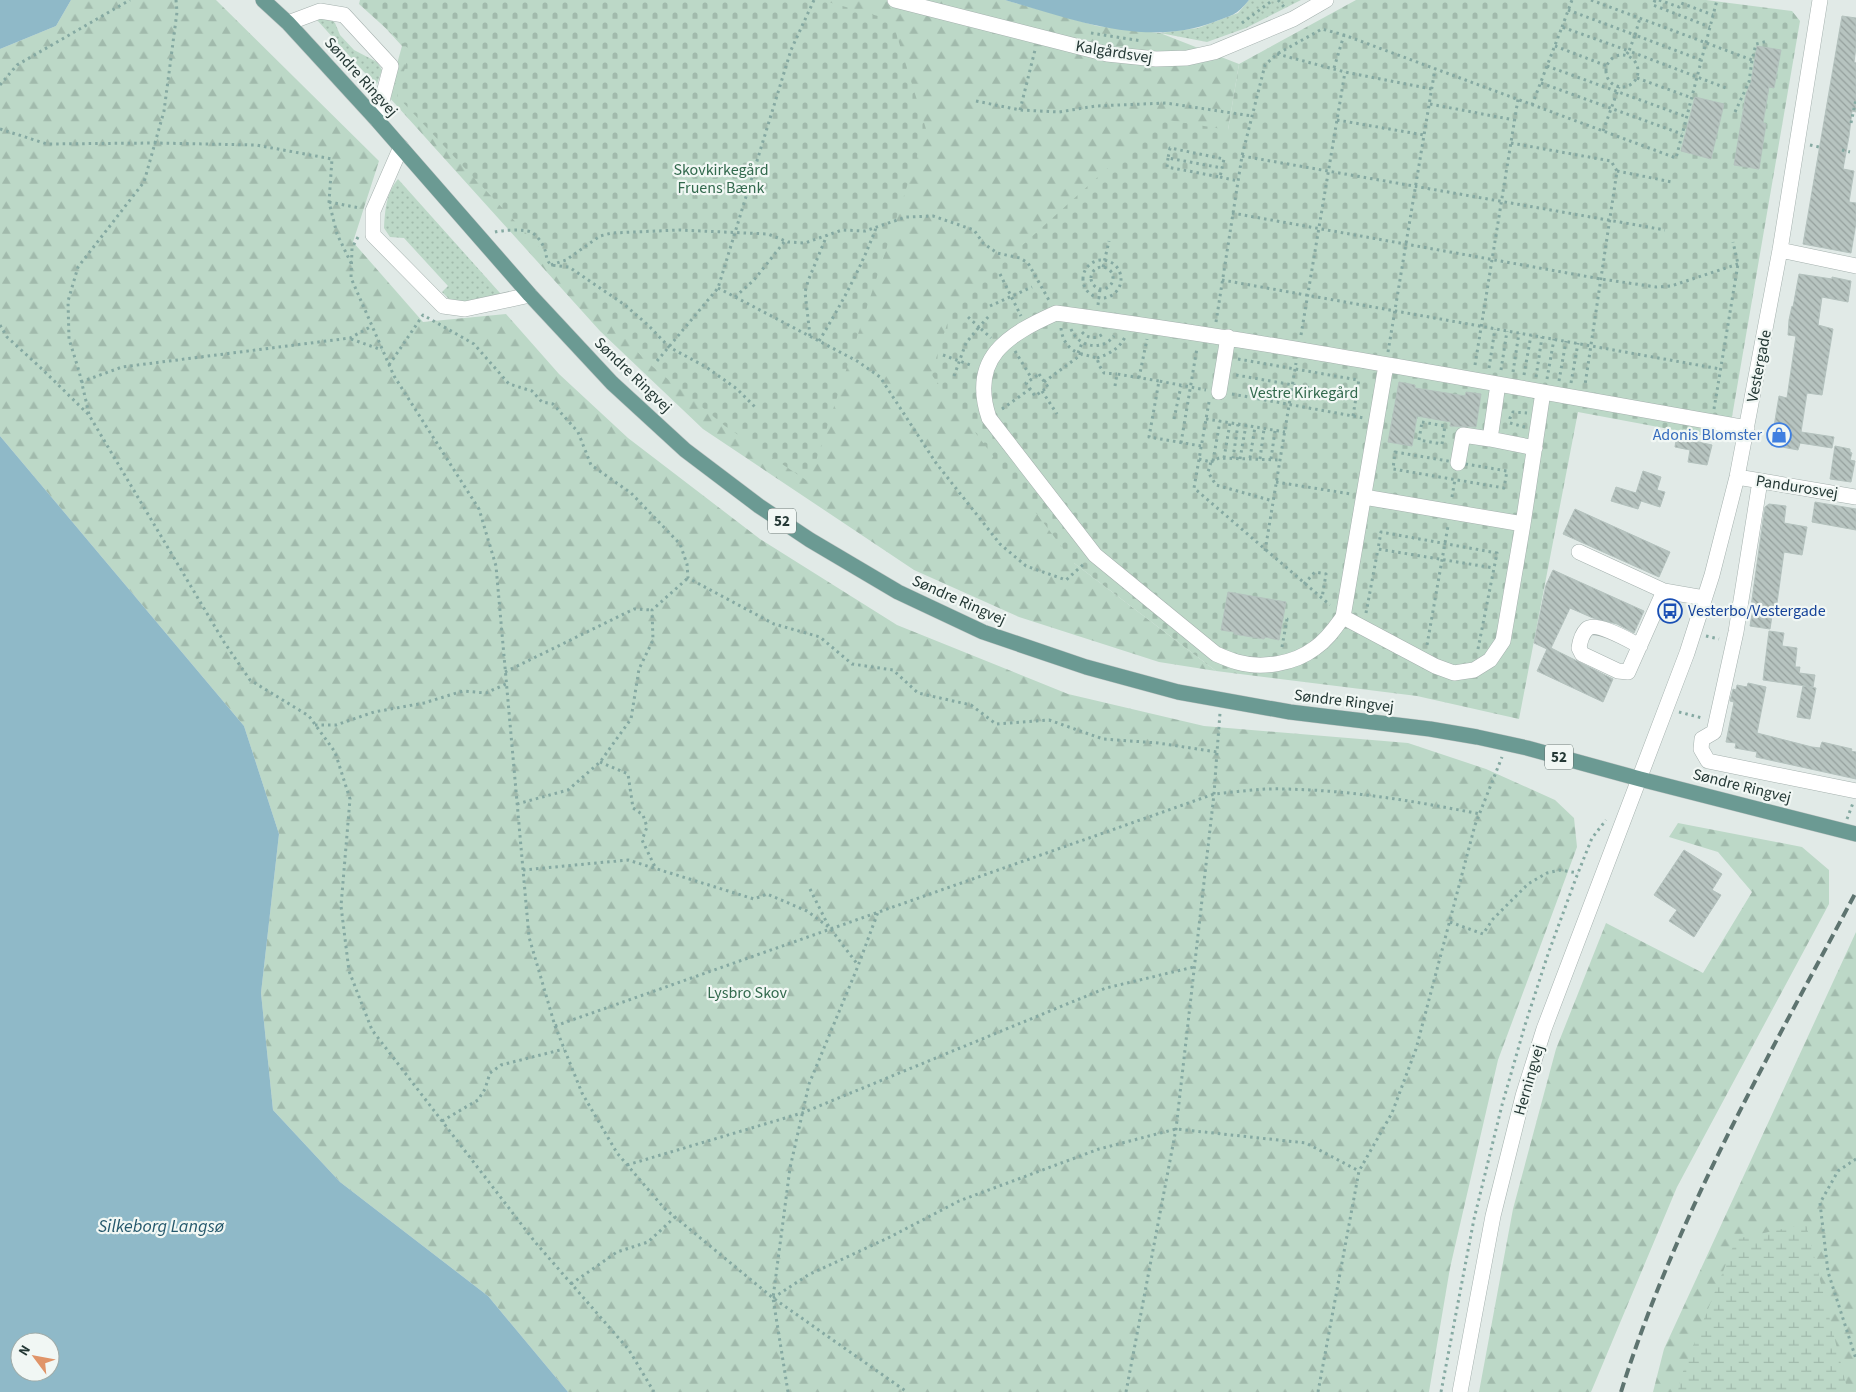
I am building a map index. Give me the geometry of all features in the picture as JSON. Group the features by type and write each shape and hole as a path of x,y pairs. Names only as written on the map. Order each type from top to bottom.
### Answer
{"main road":[{"name":"Søndre Ringvej","path":"264,0 288,23 377,120 530,295 612,383 685,450 766,510 810,540 898,592 982,632 1076,664 1178,692 1290,712 1430,729 1507,744 1849,832"}],"street":[{"name":"Kalgårdsvej","path":"895,0 1107,54 1156,59 1187,58 1214,52 1293,19 1326,0"},
{"name":"Vestergade","path":"1640,779 1704,598 1737,477 1780,250 1815,1"},
{"path":"288,23 320,11 344,15 391,66 377,120"},
{"path":"401,147 373,211 373,235 443,306 465,310 530,295"},
{"path":"1780,250 1856,266"},
{"path":"1386,365 1344,617 1332,633 1315,649 1291,660 1263,666 1238,663 1216,654 1094,555 988,418 983,401 982,384 993,355 1005,343 1026,328 1064,314 1221,336 1473,380 1499,378 1583,392 1712,422 1747,428"},
{"path":"1215,391 1222,373 1225,356 1221,336"},
{"path":"1490,439 1499,378"},
{"path":"1344,617 1424,661 1454,673 1474,670 1490,660 1503,641 1545,386"},
{"path":"1458,463 1463,435 1535,448"},
{"name":"Pandurosvej","path":"1737,477 1856,497"},
{"path":"1760,481 1734,642 1714,732 1702,739 1701,749 1708,761 1856,791"},
{"path":"1364,496 1523,524"},
{"path":"1579,552 1664,591 1704,598"},
{"path":"1640,646 1664,591"},
{"name":"Herningvej","path":"1460,1392 1493,1216 1523,1096 1548,1020 1640,779"}],"path":[{"path":"0,85 17,65 130,0"},
{"path":"89,415 82,382 69,340 68,301 78,267 144,182 164,111 177,12 176,0"},
{"path":"657,361 718,288 790,50 814,0"},
{"path":"1532,105 1572,0"},
{"path":"1591,0 1752,60"},
{"path":"1655,0 1653,5 1710,27"},
{"path":"1659,0 1679,7 1681,3 1713,15"},
{"path":"1221,336 1222,280 1242,156 1265,65 1277,54 1322,29 1344,35 1676,158 1717,0"},
{"path":"1568,10 1701,60"},
{"path":"1626,55 1640,18"},
{"path":"1562,27 1726,88"},
{"path":"1087,32 1146,41"},
{"path":"1334,68 1344,35"},
{"path":"1020,110 1038,36"},
{"path":"1735,112 1749,82 1756,44 1768,41"},
{"path":"1555,46 1607,66"},
{"path":"1277,54 1345,72 1432,89"},
{"path":"1626,55 1636,62 1638,67 1637,78 1629,86 1615,86 1607,78 1607,66 1614,57 1626,55"},
{"path":"1547,66 1687,116"},
{"path":"1386,365 1435,69"},
{"path":"1265,551 1345,72"},
{"path":"1637,78 1692,98"},
{"path":"1541,82 1682,134"},
{"path":"1603,131 1619,87"},
{"path":"1473,380 1518,99"},
{"path":"1851,123 1856,99"},
{"path":"976,101 1020,110 1060,112 1096,106 1166,103 1252,116"},
{"path":"1430,104 1514,120"},
{"path":"1337,120 1424,135"},
{"path":"0,129 47,144 155,143 256,145 332,160 329,202 337,234 351,263"},
{"path":"1511,143 1611,161 1617,171 1583,392 1571,384 1559,382 1545,386"},
{"path":"1220,177 1224,158 1170,148 1167,168 1238,181"},
{"path":"1842,150 1850,152"},
{"path":"1242,156 1665,230"},
{"path":"1168,158 1222,168"},
{"path":"1617,171 1672,182"},
{"path":"329,202 373,211"},
{"path":"1232,213 1600,279 1656,287 1671,286 1738,264"},
{"path":"551,265 566,260 600,236 612,232 679,230 768,234 785,241 805,243 842,230 865,231 906,217 933,216 974,230 983,243 996,253 1020,258 1028,264 1064,314 1075,338 1082,343 1093,346 1106,344 1124,322"},
{"path":"819,341 843,301 866,255 876,227"},
{"path":"479,237 502,231 531,232 541,241 546,260 551,265 569,268 625,305 650,326 669,347 706,368 737,389 755,407"},
{"path":"360,233 352,248 351,278 394,376 479,510 496,566 529,937 555,1026 582,1094 617,1153 664,1208 773,1298 907,1392"},
{"path":"810,337 805,292 826,235"},
{"path":"735,297 754,280 785,241"},
{"path":"1103,267 1109,241"},
{"path":"1712,422 1738,264 1734,242"},
{"path":"1105,260 1113,264 1120,275 1120,285 1112,295 1099,297 1090,294 1083,282 1084,275 1087,267 1092,263 1105,260"},
{"path":"1103,267 1109,270 1112,280 1108,287 1100,288 1096,287 1091,277 1097,268 1103,267"},
{"path":"1000,274 1026,328"},
{"path":"1084,275 1091,277"},
{"path":"1222,280 1720,369"},
{"path":"990,306 1032,287"},
{"path":"718,288 819,341 880,377 936,463 1000,544 1026,566 1066,580 1094,555"},
{"path":"1064,314 1061,323 1062,335 1071,350 1097,358 1110,353 1121,344 1127,331 1124,322"},
{"path":"389,365 423,315 474,344 509,384 532,391 542,402 553,404 578,432 591,465 631,493 680,544 687,564 688,578"},
{"path":"954,376 966,343 989,316"},
{"path":"968,318 1005,343 1032,379"},
{"path":"0,325 7,337 89,415 224,642 250,680 309,716 335,752 350,799 341,906 349,971 372,1030 535,1242 629,1350 654,1392"},
{"path":"82,382 122,367 350,338 372,326"},
{"path":"1495,329 1488,369 1499,378"},
{"path":"1499,378 1507,331"},
{"path":"1512,373 1519,333"},
{"path":"1524,375 1531,335"},
{"path":"1536,377 1542,337"},
{"path":"350,338 382,350"},
{"path":"1139,378 1146,339 1155,341"},
{"path":"1545,386 1554,339"},
{"path":"1559,382 1566,341"},
{"path":"1044,382 1080,354 1082,343"},
{"path":"1571,384 1578,344"},
{"path":"1181,443 1198,348 1189,346"},
{"path":"943,355 986,370"},
{"path":"1225,356 1358,380"},
{"path":"1097,358 1104,373 1377,420"},
{"path":"1352,416 1362,360"},
{"path":"1222,373 1356,396"},
{"path":"1499,378 1512,373 1536,377 1545,386"},
{"path":"1039,374 1048,387 1035,396 1026,383 1032,379 1039,374"},
{"path":"1115,386 1116,374"},
{"path":"1159,382 1149,437 1201,446"},
{"path":"1174,419 1181,386"},
{"path":"988,418 1030,390"},
{"path":"1042,391 1057,414"},
{"path":"1215,391 1206,419 1194,488 1344,617"},
{"path":"1206,419 1285,432"},
{"path":"1220,421 1212,462 1208,472 1216,485 1273,501"},
{"path":"1422,422 1445,426 1442,444 1419,440 1422,422"},
{"path":"1224,458 1230,423"},
{"path":"1233,458 1238,424"},
{"path":"1240,458 1246,425"},
{"path":"1250,459 1255,427"},
{"path":"1260,459 1264,429"},
{"path":"1271,459 1276,431"},
{"path":"1199,459 1212,462 1224,458 1280,460"},
{"path":"1276,482 1364,496"},
{"path":"1364,628 1380,532 1497,553 1474,670"},
{"path":"1378,549 1494,568"},
{"path":"1424,661 1443,560"},
{"path":"1304,584 1314,572 1326,574 1322,598"},
{"path":"688,578 774,624 820,637 852,664 893,670 918,693 971,705 996,724 1049,720 1103,739 1158,743 1217,752"},
{"path":"505,672 634,609 652,610 688,578"},
{"path":"517,804 568,790 600,762 631,719 639,669 653,640 652,610"},
{"path":"1283,618 1287,619 1282,648 1291,660"},
{"path":"1693,632 1734,642"},
{"path":"315,725 336,725 374,712 424,703 463,691 486,692 506,684"},
{"path":"1126,1392 1176,1129 1214,794 1220,700"},
{"path":"1666,709 1716,721"},
{"path":"1318,1392 1358,1171 1392,1113 1416,1049 1480,814 1507,744"},
{"path":"600,762 628,774 633,808 643,815 647,827 642,840 656,869"},
{"path":"555,1026 1214,794 1281,789 1339,792 1397,798 1480,814"},
{"path":"1849,832 1856,796"},
{"path":"523,870 628,860 754,899 767,894 807,911 830,928"},
{"path":"1450,922 1483,934 1493,918 1528,884 1547,873 1560,870 1578,873"},
{"path":"810,889 830,928 858,966"},
{"path":"788,1392 773,1298 790,1168 809,1084 879,911"},
{"path":"627,1165 802,1113 1106,988 1194,967"},
{"path":"442,1121 478,1100 485,1089 490,1073 501,1065 564,1049"},
{"path":"773,1298 808,1275 888,1238 959,1201 1099,1149 1176,1129 1306,1143 1358,1171"},
{"path":"1856,1159 1838,1171 1820,1203 1828,1272 1856,1359"},
{"path":"571,1284 617,1252 648,1242 675,1217"}],"green space":[{"name":"Lysbro Skov","path":"71,0 216,0 379,161 353,242 423,322 506,314 559,374 628,438 760,539 897,625 1068,694 1204,726 1408,743 1486,769 1555,800 1574,818 1577,847 1498,1060 1450,1268 1429,1392 568,1392 488,1296 340,1182 273,1110 261,993 279,834 244,726 0,436 0,49 56,26"},
{"path":"360,0 1005,0 1097,26 1160,33 1239,64 1228,130 1074,563 1216,671 1159,662 1019,617 914,570 703,429 600,331 388,96 402,46"},
{"name":"Skovkirkegård Fruens Bænk","path":"360,0 821,0 892,20 926,129 809,482 725,426 647,362 397,96 410,50 359,4"},
{"path":"1249,0 1301,0 1246,28 1207,42 1160,33 1198,28 1238,13"},
{"name":"Vestre Kirkegård","path":"1356,0 1706,0 1792,11 1800,21 1728,440 1578,412 1519,719 1417,696 1216,671 1074,563 931,374 952,309 1162,119 1228,130 1239,64"},
{"path":"327,16 335,23 340,35 354,50 377,62 382,70 377,84 317,20"},
{"path":"398,179 500,293 498,296 461,303 451,301 442,292 448,286 404,238 390,237 384,228 386,208 391,190"},
{"path":"1678,823 1802,847 1829,870 1829,904 1677,1187 1591,1392 1479,1392 1513,1209 1556,1049 1606,923 1703,973 1752,892 1718,852 1669,837"},
{"path":"1856,932 1856,1392 1653,1392 1664,1349"},
{"path":"1806,1224 1848,1392 1678,1392 1680,1379 1736,1239"}],"water":[{"path":"0,0 71,0 56,26 0,49"},
{"path":"1005,0 1249,0 1237,12 1225,18 1188,29 1162,32 1109,28"},
{"name":"Silkeborg Langsø","path":"0,436 244,726 279,834 261,993 273,1110 340,1182 488,1296 568,1392 0,1392"}],"building":[{"path":"1842,16 1856,18 1854,62 1856,63 1856,112 1852,111 1843,169 1854,171 1849,202 1856,203 1856,223 1851,253 1803,244"},
{"path":"1757,46 1781,50 1774,88 1769,87 1763,123 1766,124 1759,169 1734,165 1746,94 1751,82"},
{"path":"1695,97 1724,104 1711,159 1681,151"},
{"path":"1799,274 1851,281 1848,302 1822,297 1818,325 1833,329 1822,395 1807,393 1801,432 1834,437 1832,448 1800,443 1798,450 1771,445 1779,396 1787,398 1796,336 1788,335 1789,320"},
{"path":"1399,382 1415,385 1415,388 1465,396 1466,392 1481,394 1476,427 1450,426 1451,422 1417,416 1412,446 1388,442"},
{"path":"1677,432 1696,436 1694,441 1712,445 1707,465 1688,462 1690,450 1675,447"},
{"path":"1835,446 1850,449 1852,453 1850,460 1855,461 1851,482 1830,479"},
{"path":"1643,471 1661,477 1657,490 1665,492 1660,507 1641,501 1638,509 1611,501 1616,487 1636,493"},
{"path":"1815,502 1856,509 1856,530 1812,522"},
{"path":"1769,504 1786,506 1784,523 1807,527 1802,555 1784,552 1777,603 1774,603 1770,629 1750,626 1752,614 1750,614 1765,507"},
{"path":"1575,509 1670,552 1659,577 1563,534"},
{"path":"1553,570 1644,611 1634,633 1617,624 1593,618 1570,608 1551,648 1613,679 1603,702 1537,671 1547,649 1534,643 1546,585"},
{"path":"1228,592 1286,602 1279,640 1234,634 1234,632 1221,630"},
{"path":"1769,631 1784,633 1782,646 1797,648 1795,667 1800,667 1799,673 1815,675 1813,687 1763,680"},
{"path":"1748,683 1766,687 1757,733 1812,747 1820,748 1822,742 1852,749 1851,751 1856,752 1856,779 1756,757 1757,752 1735,748 1736,743 1726,742 1734,702 1730,701 1733,689 1736,690 1737,685 1747,687"},
{"path":"1803,686 1816,688 1810,719 1797,717"},
{"path":"1684,850 1722,874 1712,890 1721,895 1694,937 1669,921 1677,910 1654,895"}],"railway":[{"path":"1621,1392 1643,1327 1697,1199 1758,1075 1856,892"}],"place":[{"name":"Adonis Blomster","path":"1779,435"},
{"name":"Vesterbo/Vestergade","path":"1670,611"}]}
